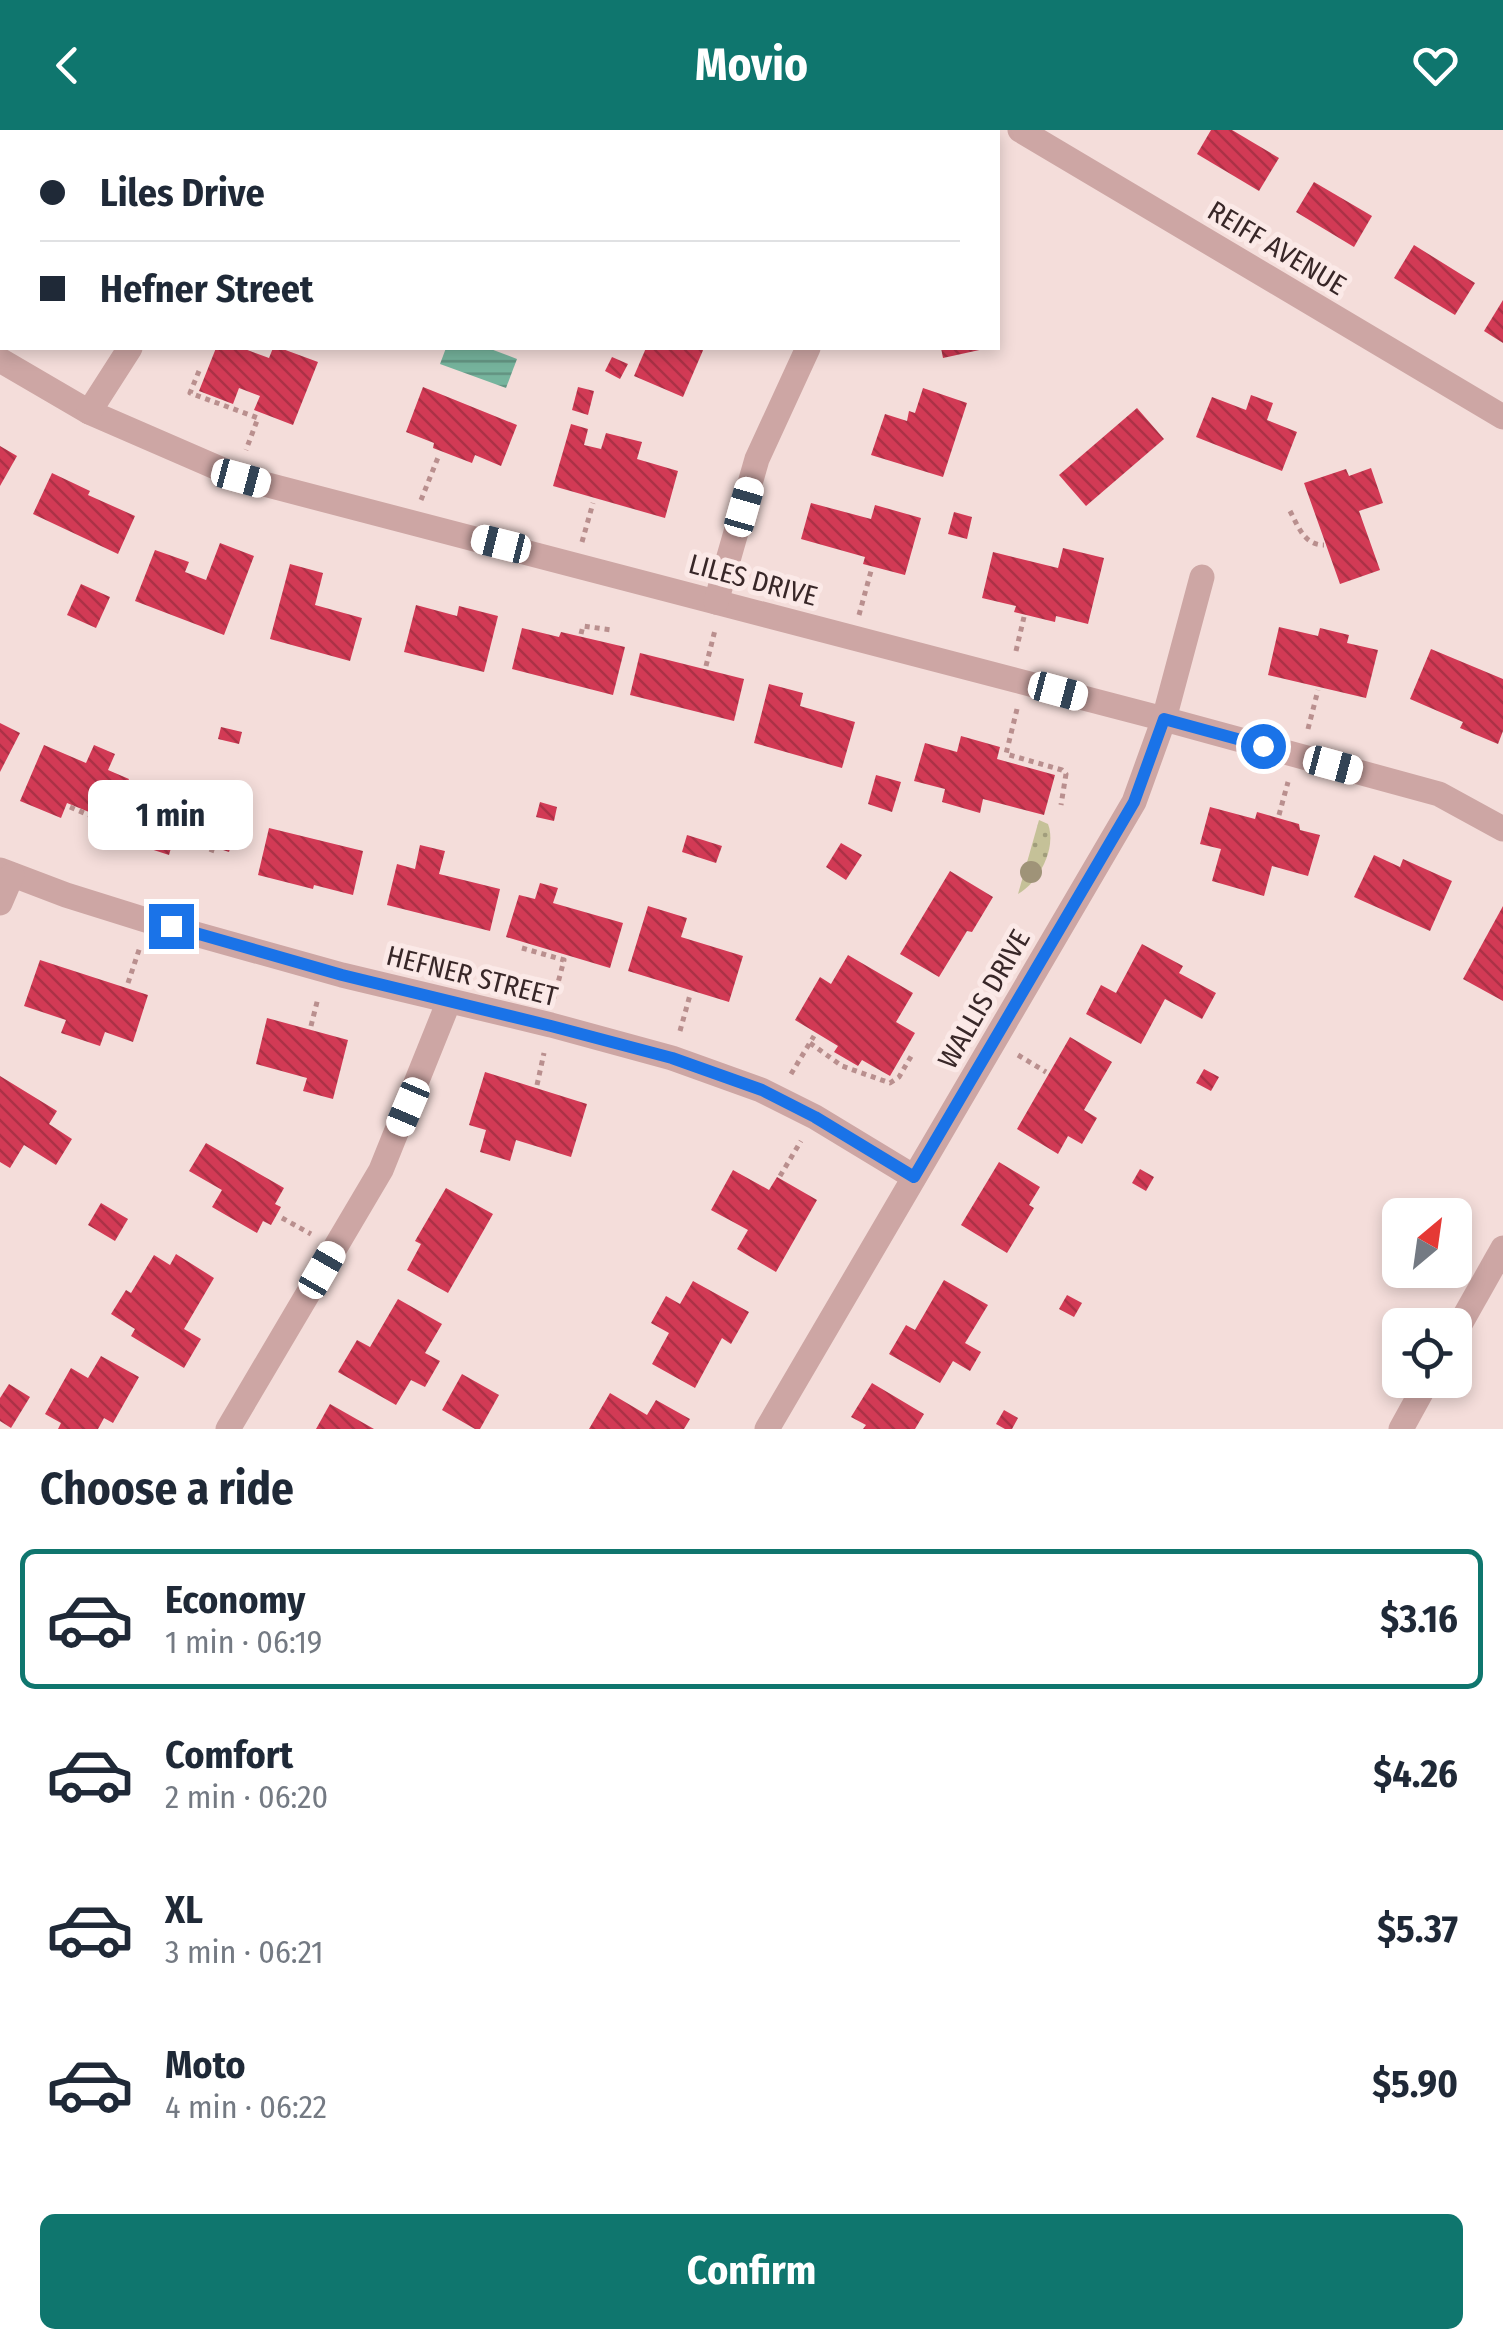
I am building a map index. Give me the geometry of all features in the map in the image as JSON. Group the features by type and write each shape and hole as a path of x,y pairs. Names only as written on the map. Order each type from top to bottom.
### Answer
{"street":[{"name":"REIFF AVENUE","path":"1020,130 1503,417"},
{"path":"89,412 129,350"},
{"path":"719,602 758,459 807,350"},
{"name":"LILES DRIVE","path":"0,360 89,412 236,476 1439,794 1503,829"},
{"name":"WALLIS DRIVE","path":"767,1429 1134,802 1164,719 1202,578"},
{"path":"0,903 6,873"},
{"name":"HEFNER STREET","path":"6,873 149,921 342,975 672,1058 762,1090 914,1177"},
{"path":"228,1429 381,1170 449,1001"},
{"path":"1469,1308 1503,1248"},
{"path":"1401,1429 1418,1398"}],"path":[{"path":"199,371 190,393 258,418 236,476"},
{"path":"413,522 439,454"},
{"path":"576,564 593,503"},
{"path":"1290,511 1300,532 1318,546 1324,545"},
{"path":"854,637 870,571"},
{"path":"706,666 719,602"},
{"path":"1024,617 1006,754 1062,770 1066,782 1061,804"},
{"path":"581,634 583,626 612,630"},
{"path":"1280,815 1318,690"},
{"path":"70,807 96,818"},
{"path":"181,840 215,851"},
{"path":"128,984 149,921"},
{"path":"522,948 564,960 537,1085"},
{"path":"672,1058 690,994"},
{"path":"776,1098 812,1039 842,1066 890,1083 899,1077 913,1053"},
{"path":"780,1176 815,1117"}],"shaded area":[{"path":"445,350 493,350 517,359 506,388 440,364"},
{"path":"1039,820 1048,824 1048,854 1039,873 1018,894"}],"building":[{"path":"1211,130 1232,130 1279,158 1259,191 1197,154"},
{"path":"1314,182 1372,216 1354,247 1296,212"},
{"path":"1414,245 1475,283 1455,315 1394,278"},
{"path":"1503,300 1503,343 1484,331"},
{"path":"215,350 247,350 269,358 272,350 285,350 318,362 293,425 254,410 260,396 239,388 233,404 199,391"},
{"path":"645,350 703,350 683,397 634,376"},
{"path":"941,350 979,350 943,358"},
{"path":"612,357 628,364 620,379 605,371"},
{"path":"423,387 517,425 501,466 475,455 472,463 433,448 434,443 406,432"},
{"path":"578,387 594,391 588,415 572,410"},
{"path":"923,388 967,403 943,477 871,455 885,414 907,421 909,411 915,413"},
{"path":"1251,395 1273,403 1267,420 1297,432 1282,471 1196,437 1212,397 1246,410"},
{"path":"1137,408 1164,439 1086,506 1059,475"},
{"path":"571,424 588,429 584,445 601,449 606,433 642,442 637,459 678,471 665,518 553,486"},
{"path":"0,446 17,456 0,486"},
{"path":"1371,468 1383,503 1359,511 1380,570 1340,584 1304,483 1346,469 1349,476"},
{"path":"52,473 135,516 118,554 33,514"},
{"path":"811,503 871,519 875,505 921,518 905,575 863,564 865,557 801,539"},
{"path":"954,512 972,517 967,539 948,534"},
{"path":"220,543 254,556 224,635 135,601 155,550 189,562 185,572 206,580"},
{"path":"1063,548 1104,558 1088,624 1056,616 1055,622 1014,612 1016,606 982,598 993,552 1058,568"},
{"path":"290,564 323,573 315,605 362,618 350,661 270,639"},
{"path":"81,584 110,597 96,628 67,615"},
{"path":"416,605 457,616 459,606 498,616 484,672 404,652"},
{"path":"1279,627 1318,636 1320,628 1349,635 1347,643 1378,650 1366,698 1268,675"},
{"path":"522,628 559,637 561,632 625,647 613,695 512,669"},
{"path":"1431,649 1503,679 1503,731 1498,744 1460,728 1463,722 1410,699"},
{"path":"640,653 744,679 734,721 630,695"},
{"path":"769,684 803,693 800,706 855,722 842,768 754,743"},
{"path":"0,723 20,733 0,772"},
{"path":"221,727 242,732 239,744 218,739"},
{"path":"961,736 1000,747 997,759 1055,775 1044,815 983,799 980,813 942,802 945,789 914,781 925,743 957,752"},
{"path":"44,745 86,763 94,745 115,754 108,770 129,779 111,821 67,803 61,818 20,801"},
{"path":"876,775 901,782 892,812 868,804"},
{"path":"153,780 243,809 229,852 175,834 169,855 132,843"},
{"path":"540,802 557,807 554,821 536,817"},
{"path":"1210,807 1255,819 1257,812 1299,824 1300,830 1320,835 1308,876 1272,866 1264,896 1212,881 1221,849 1200,844"},
{"path":"269,828 363,851 353,895 258,875"},
{"path":"687,835 722,846 716,863 682,852"},
{"path":"841,843 862,855 846,880 826,867"},
{"path":"420,845 445,851 439,874 500,889 490,931 387,905 397,864 415,869"},
{"path":"1374,855 1400,867 1403,859 1452,881 1430,931 1354,897"},
{"path":"950,871 993,897 939,977 900,954"},
{"path":"540,883 558,888 553,903 623,923 610,968 506,937 519,895 535,899"},
{"path":"648,906 687,918 681,937 743,956 729,1002 628,971"},
{"path":"1503,906 1503,1001 1463,979"},
{"path":"1142,944 1183,966 1179,973 1216,993 1202,1019 1165,999 1141,1044 1086,1014 1101,985 1116,993"},
{"path":"848,955 913,993 896,1022 915,1033 890,1076 862,1060 858,1066 834,1052 838,1046 795,1020 820,977 831,984"},
{"path":"40,960 148,995 133,1042 105,1032 100,1046 61,1033 66,1020 24,1006"},
{"path":"267,1018 348,1040 333,1099 303,1091 307,1078 256,1064"},
{"path":"1070,1037 1112,1062 1084,1110 1097,1118 1082,1144 1068,1136 1058,1154 1017,1129"},
{"path":"1204,1069 1219,1077 1211,1091 1196,1083"},
{"path":"485,1072 587,1104 571,1157 516,1140 510,1161 480,1152 486,1130 469,1125"},
{"path":"0,1076 57,1111 49,1124 72,1139 56,1165 24,1145 10,1168 0,1162"},
{"path":"206,1143 284,1188 275,1204 281,1207 271,1225 263,1221 257,1233 212,1207 222,1190 189,1171"},
{"path":"999,1162 1040,1187 1029,1205 1034,1208 1007,1253 961,1225"},
{"path":"1140,1169 1154,1177 1146,1191 1132,1183"},
{"path":"733,1170 769,1190 777,1177 817,1200 776,1272 737,1249 748,1230 711,1210"},
{"path":"446,1188 493,1214 448,1293 407,1270 421,1244 415,1241"},
{"path":"101,1203 128,1219 115,1241 88,1225"},
{"path":"176,1254 214,1278 184,1329 201,1339 184,1368 131,1336 135,1329 111,1314 126,1290 131,1293 154,1255 170,1265"},
{"path":"944,1280 988,1305 965,1343 981,1352 970,1371 953,1361 940,1383 889,1354 906,1325 915,1330"},
{"path":"693,1281 749,1312 731,1344 722,1338 695,1388 652,1364 669,1333 651,1323 666,1296 680,1304"},
{"path":"1067,1295 1082,1303 1074,1317 1059,1309"},
{"path":"398,1299 442,1324 425,1353 440,1361 425,1387 411,1380 396,1405 338,1372 357,1340 370,1347"},
{"path":"101,1356 139,1377 113,1423 104,1418 98,1429 58,1429 61,1423 45,1414 71,1368 88,1378"},
{"path":"462,1374 499,1395 480,1429 442,1410"},
{"path":"872,1383 924,1414 915,1429 863,1429 866,1425 851,1417"},
{"path":"9,1384 30,1397 11,1428 0,1421 0,1398"},
{"path":"610,1393 647,1415 656,1400 690,1419 684,1429 589,1429"},
{"path":"330,1404 374,1429 316,1429"},
{"path":"1004,1410 1018,1418 1012,1429 996,1424"}],"route":[{"path":"171,926 342,975 672,1058 762,1090 914,1177 1134,802 1164,719 1263,746"}]}
